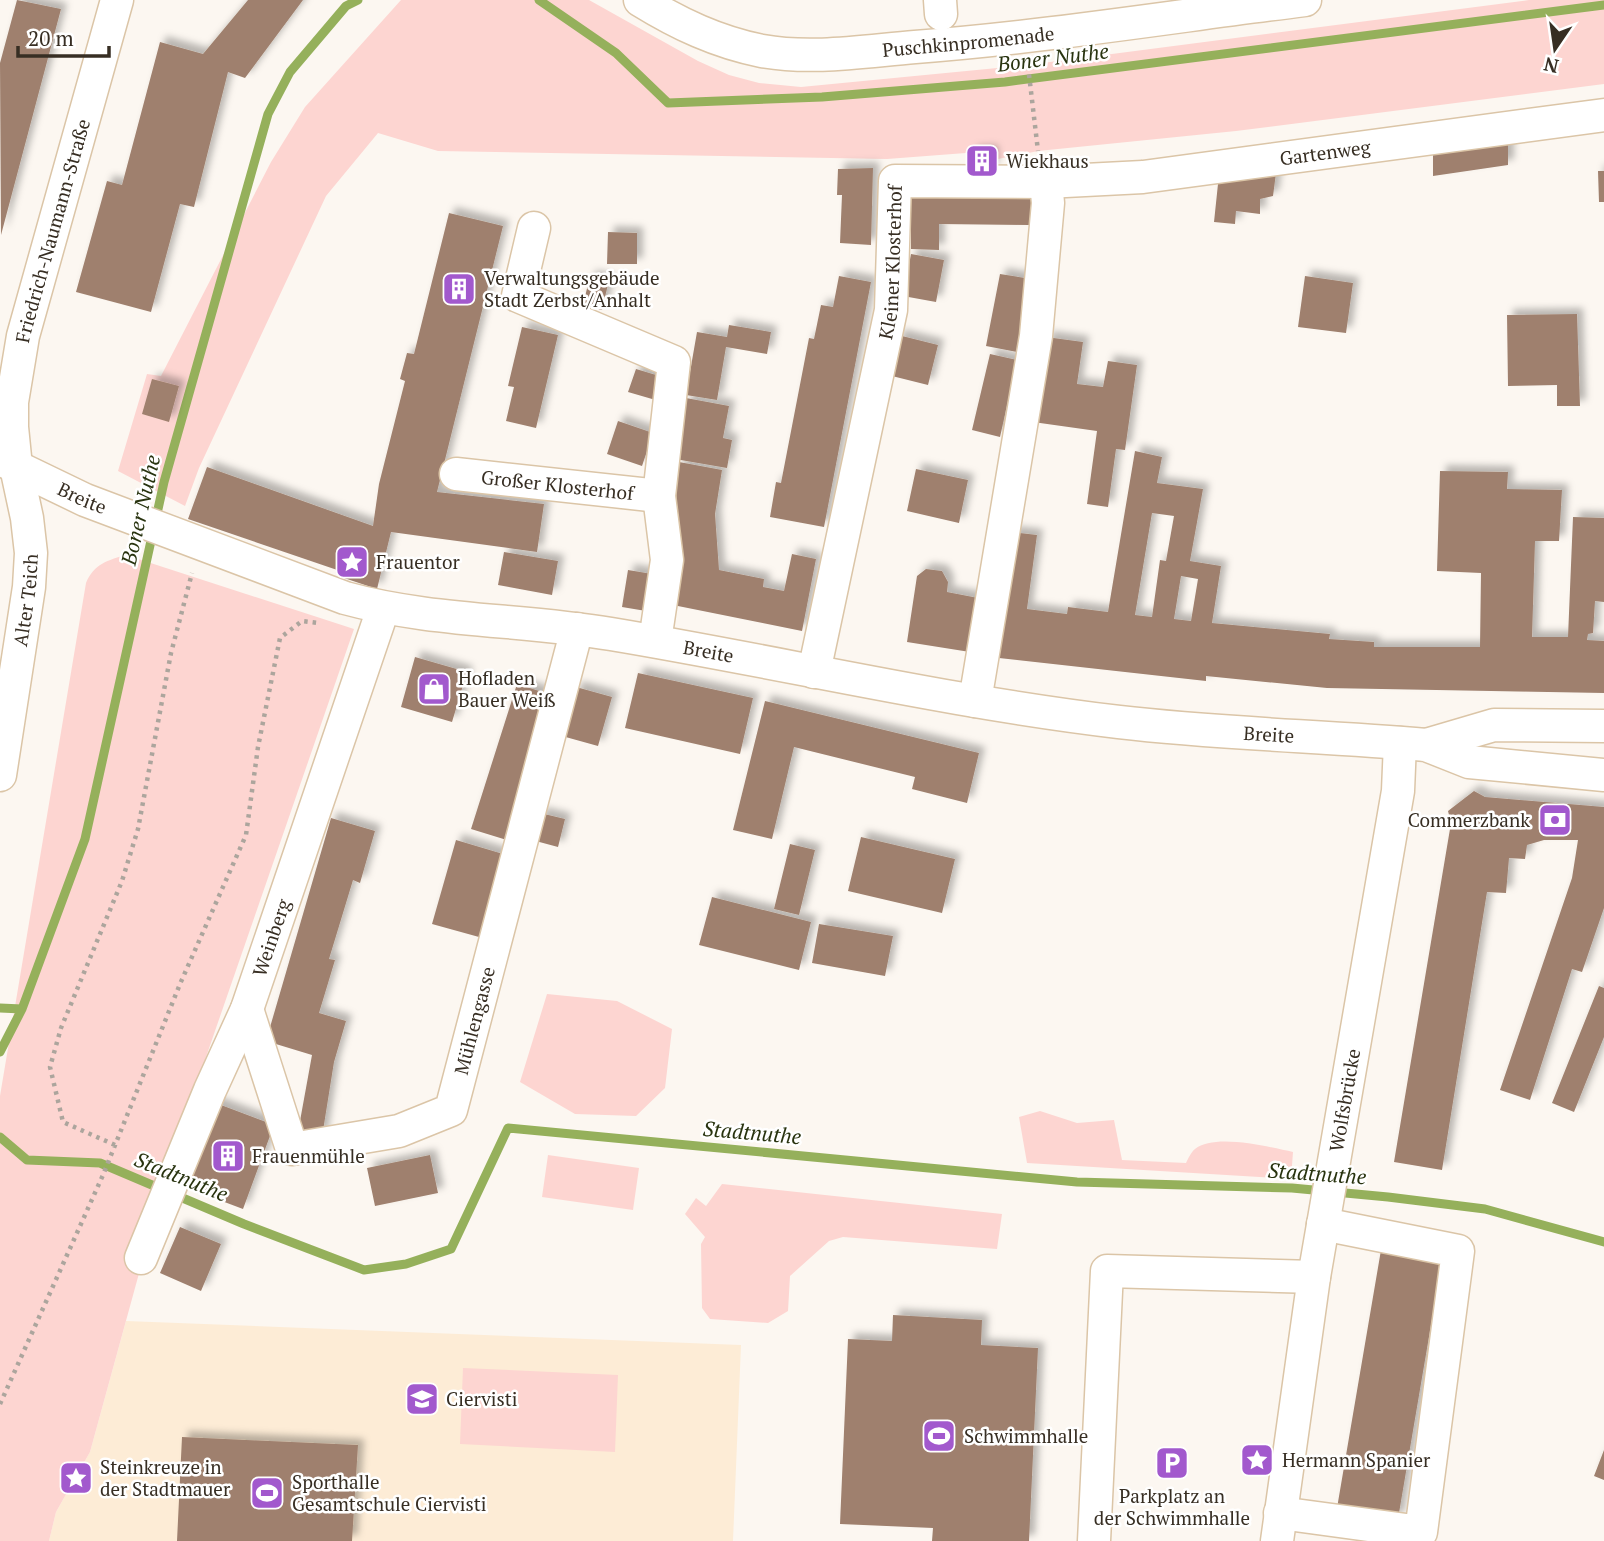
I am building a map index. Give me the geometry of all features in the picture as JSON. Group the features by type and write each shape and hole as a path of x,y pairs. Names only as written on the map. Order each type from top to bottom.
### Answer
{"street":[{"name":"Friedrich-Naumann-Straße","path":"8,463 12,402 20,353 117,0"},
{"name":"Puschkinpromenade","path":"640,0 679,24 719,40 763,51 812,55 943,45 1305,0"},
{"name":"Gartenweg","path":"1046,182 1143,177 1604,115"},
{"name":"Kleiner Klosterhof","path":"814,672 891,310 895,181 1046,182"},
{"path":"975,701 1036,336 1048,203 1046,182"},
{"name":"Großer Klosterhof","path":"534,228 518,296 674,362 659,496 667,560 655,641"},
{"name":"Breite","path":"8,463 85,500 190,541 345,598 383,609 416,615 578,629 975,701 1119,722 1413,744 1469,762 1604,775"},
{"name":"Alter Teich","path":"0,775 30,575 27,518 8,463"},
{"name":"Großer Klosterhof","path":"456,474 659,496"},
{"name":"Weinberg","path":"141,1258 247,1009 383,609"},
{"name":"Mühlengasse","path":"247,1009 292,1149 400,1131 451,1110 578,629"},
{"name":"Breite","path":"1413,744 1494,725 1604,726"},
{"name":"Wolfsbrücke","path":"1279,1527 1323,1224 1398,791 1413,744"},
{"path":"1279,1527 1421,1532 1458,1251 1323,1224"},
{"path":"1094,1541 1107,1271 1314,1277"}],"path":[{"path":"1028,69 1038,151 1046,182"},
{"path":"115,1146 63,1122 50,1067 75,995 122,881 138,829 190,541"},
{"path":"0,1404 103,1175 180,984 246,835 258,747 280,638 302,621 330,625 345,598"}],"shaded area":[{"path":"401,0 589,0 698,61 729,75 759,83 801,87 1027,65 1529,0 1604,0 1604,84 1236,131 1038,151 998,159 992,151 887,159 438,151 378,133 326,196 199,468 185,506 118,471 147,374 161,376 271,162 305,107"},
{"path":"126,555 354,629 169,1164 90,1452 56,1512 49,1541 0,1541 0,1096 86,583 97,567"},
{"path":"547,994 617,1001 672,1029 665,1088 636,1116 575,1114 520,1082"},
{"path":"1040,1111 1077,1123 1114,1120 1122,1160 1186,1163 1195,1149 1215,1142 1243,1143 1293,1152 1291,1179 1027,1163 1019,1117"},
{"path":"548,1155 639,1168 633,1210 542,1197"},
{"path":"722,1184 1002,1214 997,1249 843,1237 829,1241 790,1276 788,1311 768,1323 710,1319 702,1308 701,1244 705,1237 685,1214 696,1198 706,1206"},
{"name":"Ciervisti","path":"126,1321 741,1345 733,1541 49,1541 56,1512 90,1452"},
{"path":"463,1368 618,1375 615,1452 460,1444"}],"building":[{"path":"17,0 61,9 1,235 0,63"},
{"path":"248,0 303,0 245,78 228,72 194,207 180,204 151,312 76,292 107,181 122,185 160,42 203,54"},
{"path":"1508,138 1508,165 1433,176 1433,150"},
{"name":"Wiekhaus","path":"992,151 993,169 972,170 971,152"},
{"path":"873,168 871,245 840,243 842,195 837,195 838,169"},
{"path":"1598,171 1604,171 1604,202 1599,202"},
{"path":"1276,173 1273,196 1260,199 1260,214 1236,211 1235,224 1214,222 1218,184"},
{"path":"911,195 1031,195 1031,225 939,224 939,250 911,249"},
{"path":"449,213 503,226 437,492 544,504 537,552 391,532 377,589 344,578 346,573 188,519 207,467 373,526 379,484 405,381 400,379 407,353 414,354"},
{"path":"608,232 637,233 637,264 607,264"},
{"path":"911,254 944,260 936,302 903,296"},
{"path":"1000,274 1031,279 1017,352 986,346"},
{"path":"590,276 609,280 602,310 583,305"},
{"path":"839,276 871,282 824,527 770,517 776,482 781,483 809,338 814,339 821,305 833,307"},
{"path":"1305,276 1353,283 1346,333 1298,327"},
{"path":"1577,314 1580,406 1557,406 1557,385 1508,386 1507,315"},
{"path":"729,325 771,332 767,354 726,347 717,400 686,395 697,332 727,337"},
{"path":"522,327 558,335 536,428 506,421 514,387 508,386"},
{"path":"898,335 938,345 928,385 888,375"},
{"path":"1046,337 1083,342 1077,384 1103,387 1108,361 1137,365 1125,450 1116,449 1108,507 1087,504 1097,431 1033,422"},
{"path":"990,354 1017,360 1000,437 972,430"},
{"path":"636,369 666,378 659,401 628,392"},
{"path":"152,379 179,386 169,422 142,414"},
{"path":"686,398 729,406 723,438 732,440 727,468 675,459"},
{"path":"618,421 653,433 642,466 607,454"},
{"path":"1135,451 1162,457 1157,483 1203,489 1190,561 1221,566 1212,623 1330,634 1329,639 1374,642 1374,647 1480,647 1481,573 1437,571 1440,471 1508,472 1507,489 1562,490 1559,541 1535,541 1532,637 1568,637 1573,517 1604,518 1604,602 1595,601 1593,633 1588,634 1587,640 1604,641 1604,693 1327,688 1206,676 1206,681 999,658 995,654 1011,532 1037,535 1027,609 1067,614 1068,607 1108,612","holes":["1152,513 1174,516 1166,561 1160,560 1152,617 1135,615","1181,576 1198,579 1191,621 1174,619"]},
{"path":"679,462 722,470 715,514 719,570 764,579 763,587 784,591 792,554 816,559 802,631 668,604 672,506"},
{"path":"916,469 968,480 959,523 907,511"},
{"path":"504,552 558,561 552,595 498,585"},
{"path":"926,569 942,571 948,582 947,592 978,598 970,652 907,642 917,576"},
{"path":"628,570 658,575 652,612 622,607"},
{"name":"Hofladen Bauer Weiß","path":"415,657 467,672 452,722 401,707"},
{"path":"638,673 753,698 740,754 625,728"},
{"path":"517,684 555,696 510,841 471,829"},
{"path":"576,687 612,697 598,746 562,736"},
{"path":"765,701 979,753 967,803 912,789 915,777 794,747 772,839 733,830"},
{"path":"1474,791 1485,797 1604,807 1604,908 1582,972 1572,969 1530,1100 1500,1090 1572,878 1578,840 1544,840 1527,845 1525,859 1509,858 1506,893 1487,892 1442,1170 1394,1162 1451,823 1448,811"},
{"path":"540,813 565,819 558,847 532,840"},
{"path":"331,818 375,831 360,883 353,880 329,959 335,960 319,1013 346,1021 334,1062 322,1137 298,1132 312,1055 266,1041"},
{"path":"861,837 955,859 942,913 848,891"},
{"path":"456,840 503,854 479,937 432,924"},
{"path":"790,844 815,850 799,915 774,909"},
{"path":"712,897 811,922 799,970 699,945"},
{"path":"819,924 893,936 885,976 812,963"},
{"path":"1599,986 1604,988 1604,1037 1574,1112 1552,1103"},
{"name":"Frauenmühle","path":"213,1102 274,1125 243,1209 182,1186"},
{"path":"430,1155 438,1193 375,1206 367,1168"},
{"path":"180,1227 221,1244 201,1291 160,1273"},
{"path":"1381,1250 1442,1260 1398,1519 1337,1508"},
{"name":"Schwimmhalle","path":"893,1315 982,1320 981,1345 1038,1348 1029,1541 932,1541 933,1528 840,1524 848,1339 892,1341"},
{"name":"Sporthalle Gesamtschule Ciervisti","path":"182,1437 358,1445 352,1541 177,1541"},
{"path":"1604,1450 1604,1480 1594,1476"}],"waterway":[{"name":"Boner Nuthe","path":"0,1052 22,1009 85,839 164,482 268,114 290,72 346,6 358,0"},
{"name":"Boner Nuthe","path":"539,0 616,53 668,103 822,97 1005,82 1604,5"},
{"path":"0,1008 22,1009"},
{"name":"Stadtnuthe","path":"0,1137 27,1160 100,1163 244,1224 364,1270 406,1264 451,1249 508,1128 1077,1182 1292,1188 1388,1197 1485,1209 1604,1242"}],"place":[{"name":"Wiekhaus","path":"982,161"},
{"name":"Verwaltungsgebäude Stadt Zerbst/Anhalt","path":"459,289"},
{"name":"Frauentor","path":"352,562"},
{"name":"Hofladen Bauer Weiß","path":"434,689"},
{"name":"Commerzbank","path":"1555,820"},
{"name":"Frauenmühle","path":"228,1156"},
{"name":"Ciervisti","path":"422,1399"},
{"name":"Schwimmhalle","path":"939,1436"},
{"name":"Hermann Spanier","path":"1257,1460"},
{"name":"Parkplatz an der Schwimmhalle","path":"1172,1463"},
{"name":"Steinkreuze in der Stadtmauer","path":"76,1478"},
{"name":"Sporthalle Gesamtschule Ciervisti","path":"267,1493"}]}
